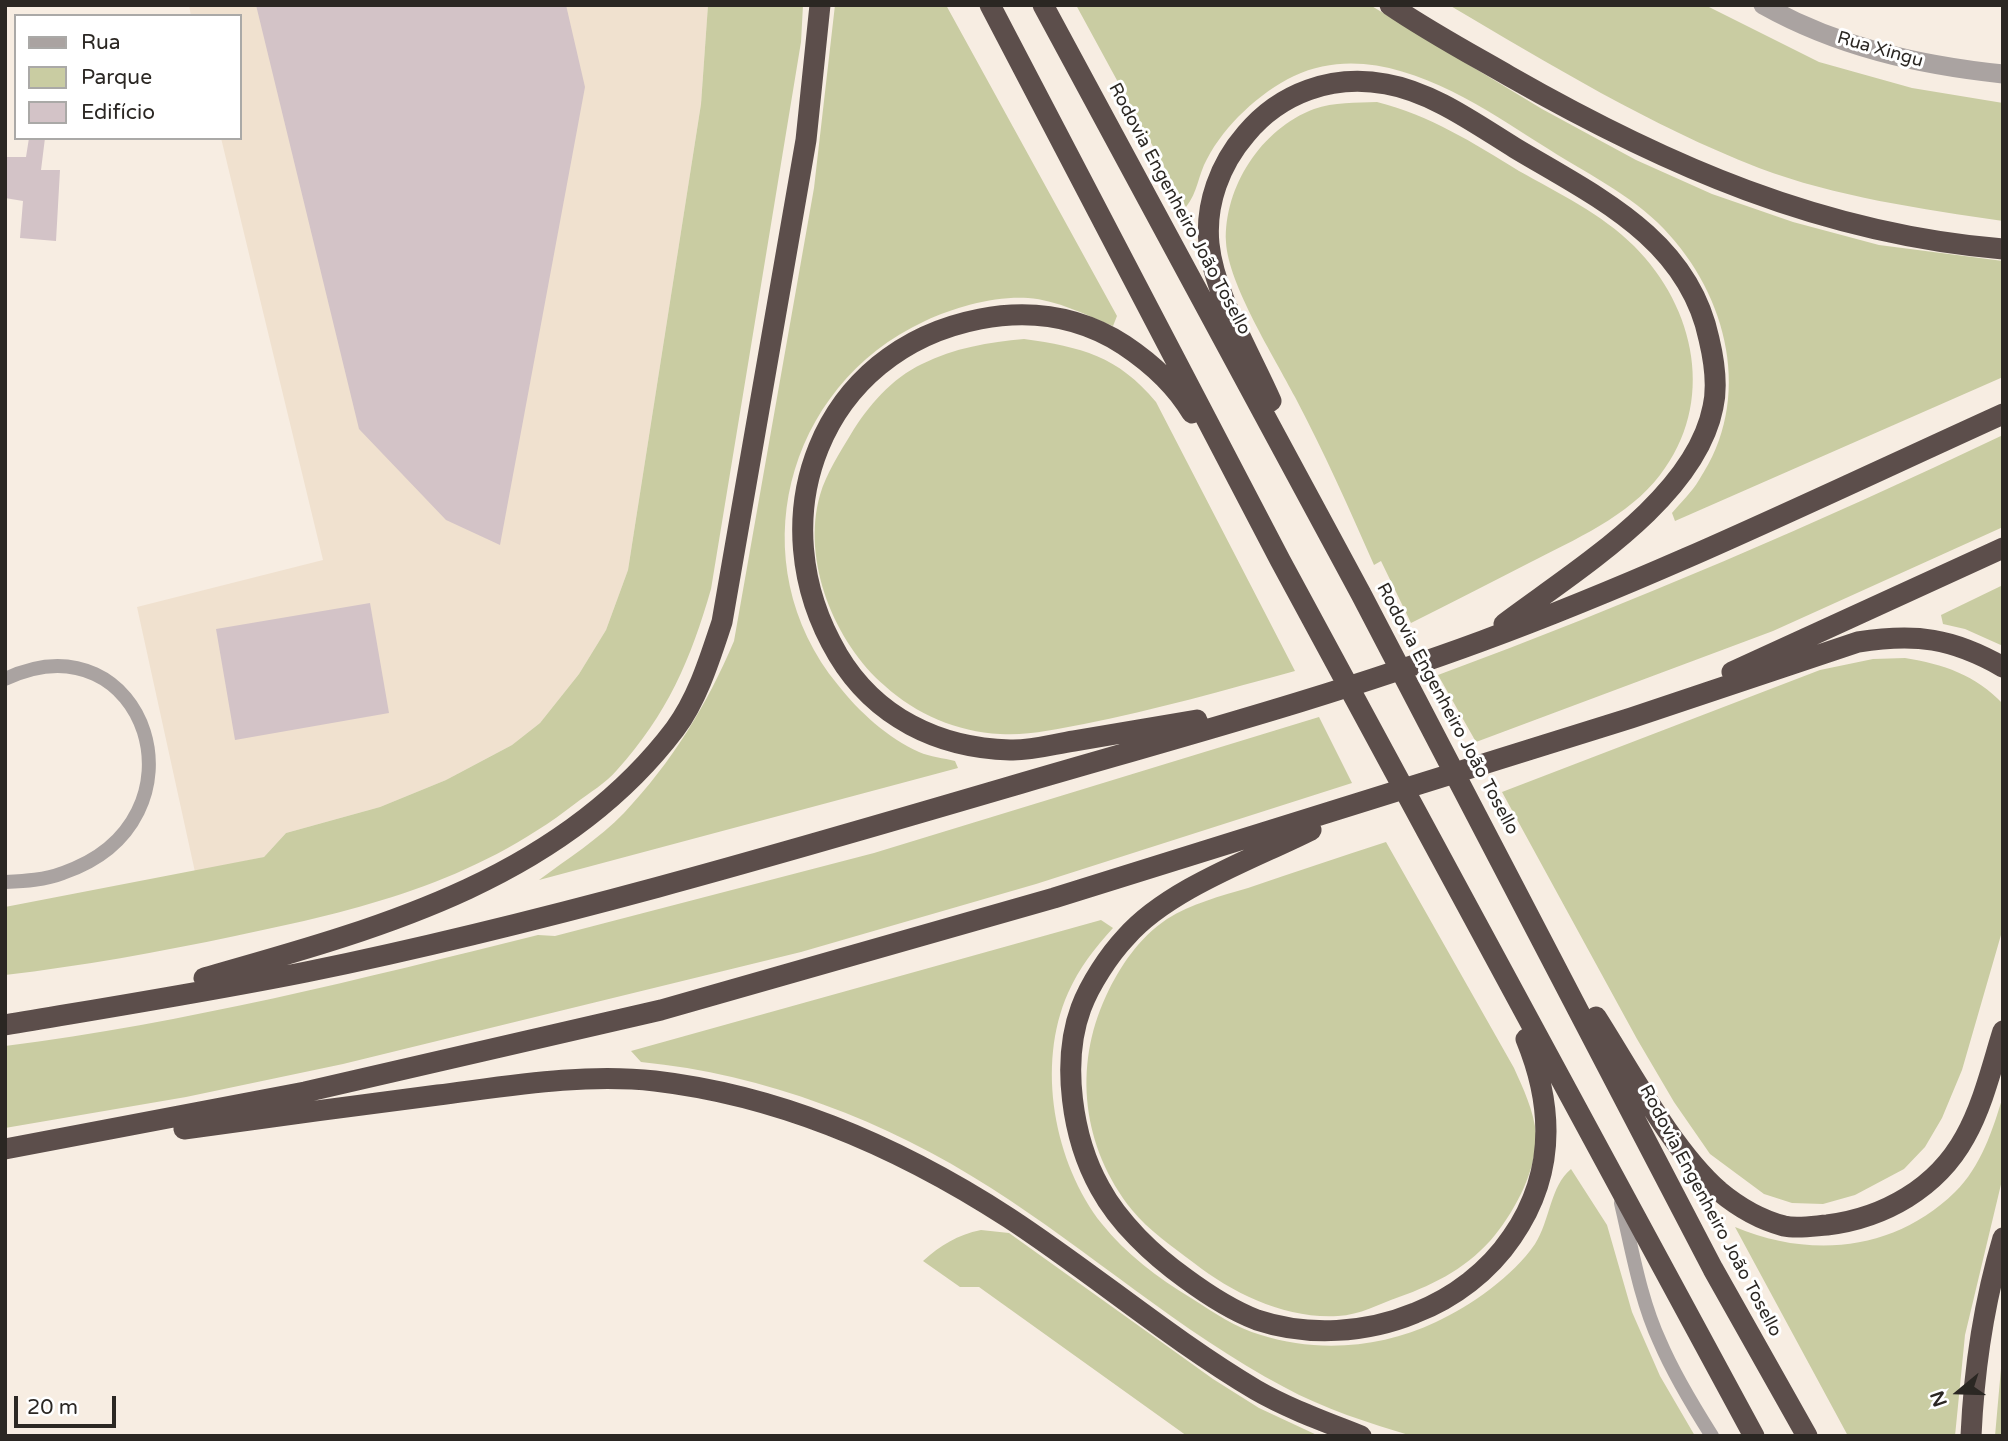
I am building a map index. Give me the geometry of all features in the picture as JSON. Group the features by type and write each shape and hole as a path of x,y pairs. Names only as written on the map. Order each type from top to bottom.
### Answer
{"highway":[{"path":"89,1010 341,939 428,908 507,871 559,840 603,804 677,727 701,681 722,622 806,140 820,5"},
{"path":"990,5 1280,560"},
{"name":"Rodovia Engenheiro João Tosello","path":"1043,5 1361,594 1713,1269 1807,1436"},
{"path":"1390,5 1559,105 1688,169 1756,197 1896,235 2003,249"},
{"path":"1339,553 1219,285 1209,245 1210,207 1220,175 1236,145 1260,117 1286,97 1319,86 1355,82 1387,84 1467,119 1625,214 1657,241 1683,275 1704,317 1714,363 1713,407 1699,445 1676,482 1642,519 1482,641"},
{"path":"1292,704 1011,750 960,743 916,729 879,706 849,673 825,633 808,587 801,539 804,493 817,448 841,405 870,371 910,342 958,323 1009,313 1057,315 1107,334 1147,360 1185,402 1309,611 1754,1436"},
{"path":"5,1025 306,972 486,930 866,829 1292,704 1482,641 1718,543 2003,414"},
{"path":"1631,718 2003,548"},
{"path":"5,1151 305,1092 661,1010 1054,898 1366,803 1858,642 1892,637 1931,638 1970,649 2003,667"},
{"path":"1366,803 1161,904 1125,937 1081,1008 1073,1051 1073,1101 1081,1143 1100,1188 1161,1261 1214,1300 1258,1320 1304,1329 1349,1330 1392,1322 1433,1306 1470,1282 1502,1252 1525,1219 1540,1185 1547,1146 1547,1108 1538,1066 1483,933"},
{"path":"1529,915 1688,1155 1718,1190 1754,1214 1787,1227 1851,1222 1885,1210 1916,1193 1944,1168 1966,1136 2003,1031"},
{"path":"5,1151 494,1087 574,1080 652,1081 720,1091 808,1116 876,1143 947,1179 1012,1220 1258,1391 1308,1416 1362,1436"},
{"path":"1971,1436 1973,1385 2003,1238"}],"street":[{"name":"Rua Xingu","path":"1763,5 1788,13 1871,52 1939,67 2003,74"}],"lane":[{"path":"5,679 29,668 62,666 94,674 122,693 141,721 151,753 149,787 135,818 114,840 92,859 63,873 5,882"},
{"path":"1616,1181 1636,1269 1658,1340 1682,1388 1712,1436"}],"shaded area":[{"path":"189,5 708,5 701,104 628,570 606,630 579,674 540,723 512,745 446,780 380,807 286,833 264,857 195,872 137,607 323,560 221,140 242,140 242,14 191,14"}],"green space":[{"path":"708,5 803,5 801,42 711,589 686,663 663,707 635,749 608,779 537,831 497,854 414,890 327,916 178,948 5,975 5,907 264,857 286,833 380,807 446,780 512,745 540,723 579,674 606,630 628,570 701,104"},
{"path":"835,5 946,5 1117,316 1113,326 1050,302 1028,298 1002,299 949,311 925,321 877,350 838,388 809,433 792,482 785,534 790,586 808,637 838,685 875,723 919,752 955,761 958,768 539,880 604,831 624,813 658,774 700,710 734,641 814,188"},
{"path":"1076,5 1370,5 1542,109 1636,160 1712,194 1793,222 1879,245 2003,261 2003,377 1675,521 1672,513 1696,484 1716,449 1726,416 1729,383 1726,349 1718,317 1704,285 1686,256 1651,216 1606,184 1456,93 1392,69 1359,64 1326,66 1294,76 1268,91 1233,122 1214,146 1186,207"},
{"path":"1449,5 1705,5 1819,62 1912,88 2003,103 2003,221 1849,194 1759,168 1639,113"},
{"path":"1377,102 1451,131 1579,205 1621,234 1655,271 1672,298 1684,327 1691,357 1693,387 1688,418 1678,447 1660,475 1633,503 1582,536 1411,623 1381,561 1374,565 1316,438 1243,299 1226,242 1231,201 1239,181 1262,145 1278,130 1314,109 1345,103"},
{"path":"1024,339 1081,350 1097,356 1127,374 1156,402 1295,671 1111,718 1042,732 1010,734 968,730 938,720 897,696 867,668 837,624 819,573 815,520 820,495 830,471 865,413 882,394 911,370 934,358 959,350"},
{"path":"2003,435 2003,527 1773,631 1476,742 1438,675 1723,561 1864,500"},
{"path":"2003,585 2003,646 1965,629 1943,624 1941,615"},
{"path":"1905,658 1958,672 1982,685 2003,704 2003,928 1962,1070 1942,1118 1925,1147 1904,1169 1855,1195 1823,1204 1792,1203 1764,1194 1710,1154 1674,1102 1637,1039 1502,792 1820,670 1873,659"},
{"path":"1319,717 1352,783 1036,884 801,952 343,1064 186,1097 5,1128 5,1046 207,1012 538,935 555,936 874,853"},
{"path":"1386,842 1514,1068 1535,1125 1533,1161 1524,1188 1503,1225 1475,1256 1452,1273 1413,1292 1354,1314 1318,1316 1299,1313 1261,1302 1226,1285 1161,1238 1132,1210 1115,1186 1093,1133 1088,1106 1089,1051 1106,996 1118,974 1139,944 1167,919 1206,901"},
{"path":"1101,920 1113,928 1088,959 1068,993 1058,1021 1052,1082 1055,1113 1072,1172 1085,1200 1102,1224 1132,1255 1179,1290 1225,1319 1252,1332 1283,1341 1327,1346 1394,1338 1463,1308 1503,1279 1535,1244 1554,1194 1571,1169 1607,1225 1632,1312 1660,1376 1695,1436 1412,1436 1347,1415 1299,1395 1208,1342 1028,1212 910,1142 823,1104 778,1089 733,1077 641,1062 631,1051"},
{"path":"2003,1096 2003,1176 1965,1335 1955,1436 1848,1436 1735,1227 1764,1237 1822,1246 1851,1244 1906,1227 1931,1212 1964,1182 1985,1147"},
{"path":"981,1230 1009,1233 1213,1379 1259,1408 1319,1436 1187,1436 979,1287 960,1287 923,1261 950,1241"},
{"path":"2003,1346 2003,1436 1995,1436"}],"building":[{"path":"256,5 566,5 585,87 500,545 446,520 359,429"},
{"path":"29,140 45,140 41,170 60,170 56,241 20,238 23,201 5,198 5,157 26,157"},
{"path":"370,603 389,713 235,740 216,629"}]}
